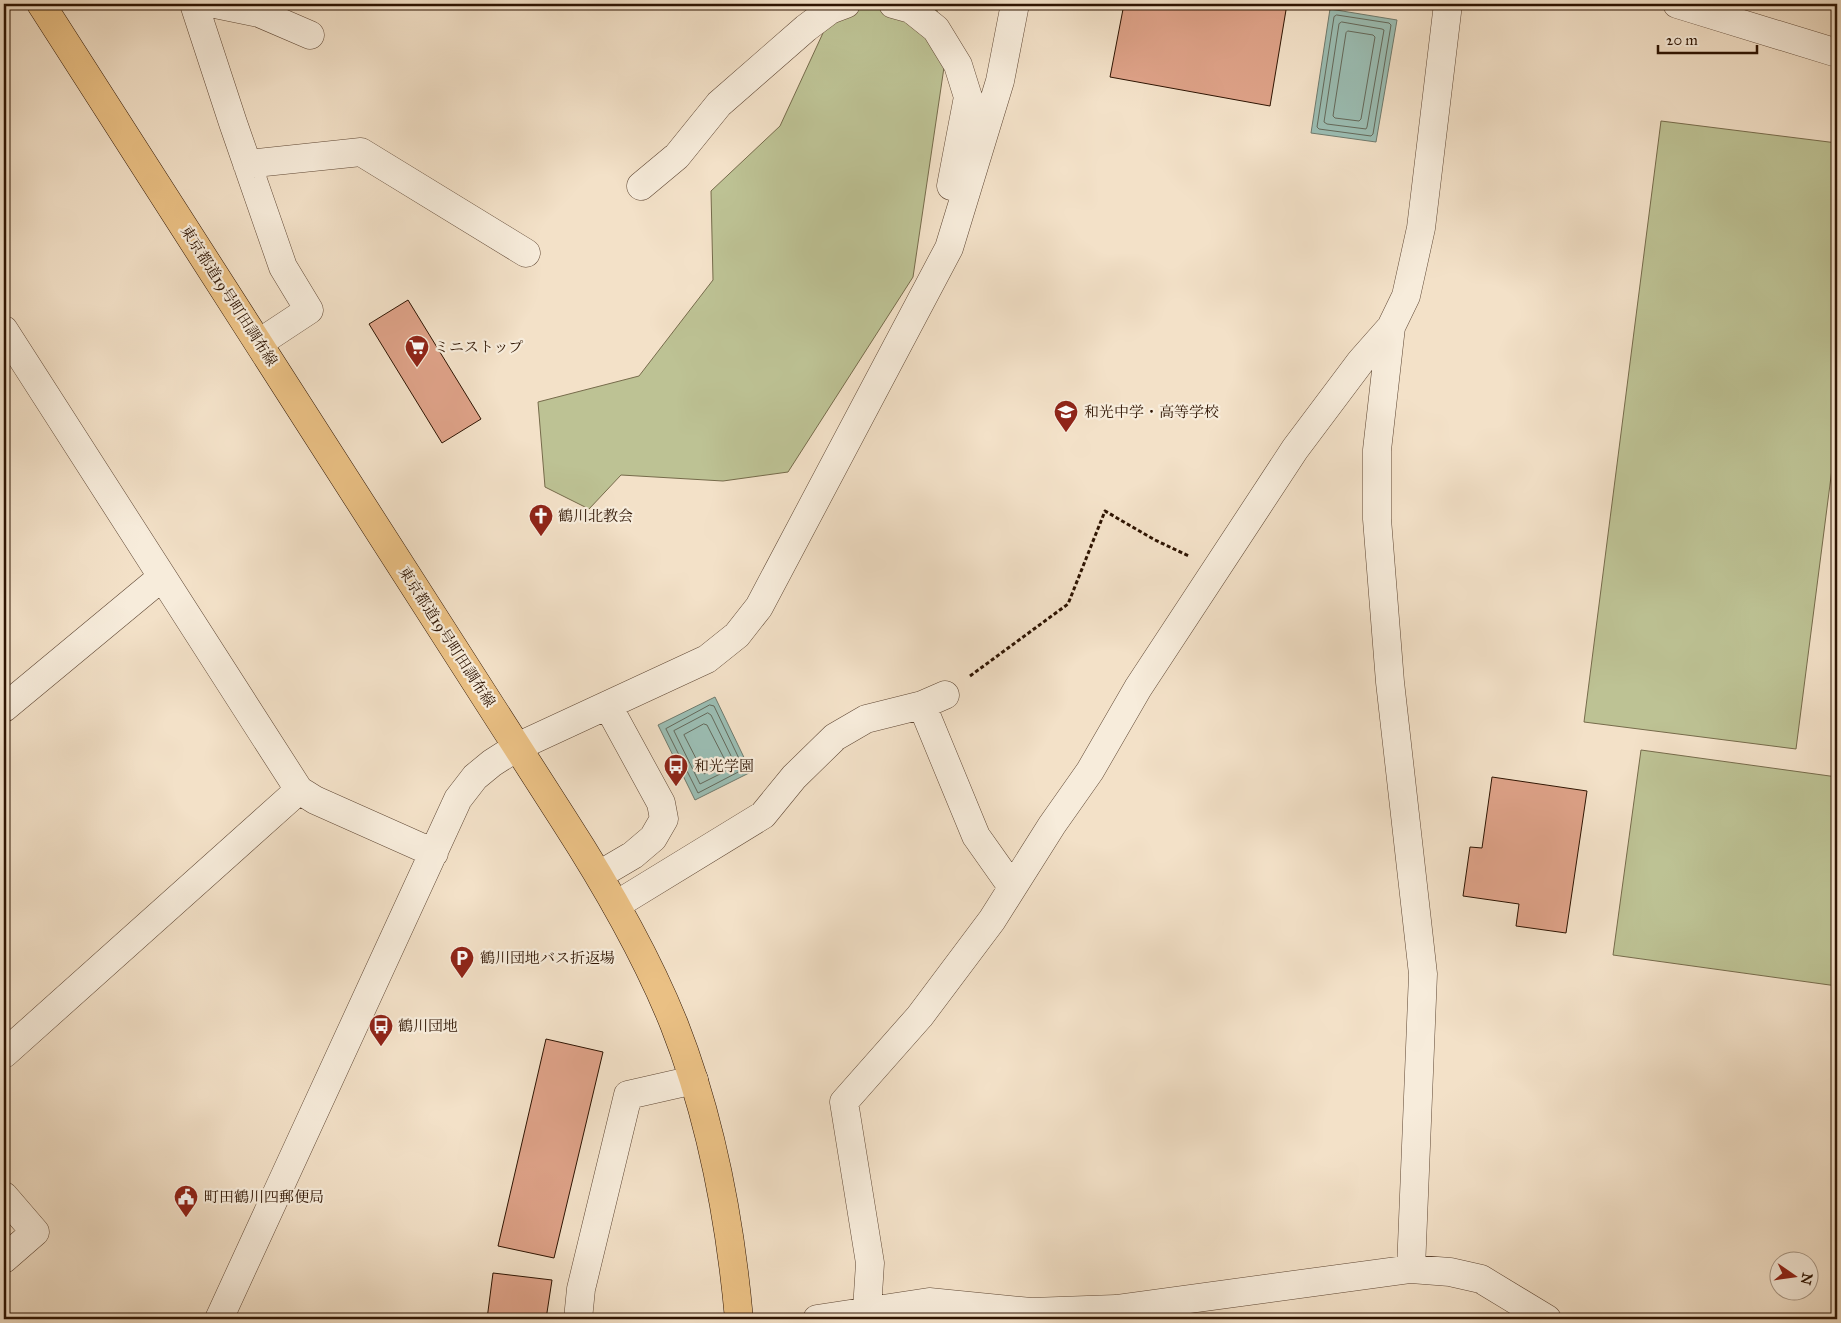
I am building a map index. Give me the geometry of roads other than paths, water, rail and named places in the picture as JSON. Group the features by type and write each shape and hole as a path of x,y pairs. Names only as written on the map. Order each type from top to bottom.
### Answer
{"main road":[{"name":"東京都道19号町田調布線","path":"41,4 616,904 658,987 674,1024 694,1080 714,1152 727,1219 736,1279 739,1319"}],"street":[{"path":"194,4 283,267 309,310 259,343"},
{"path":"215,4 259,13 310,35"},
{"path":"641,186 677,156 719,104 806,28 830,10 846,4"},
{"path":"892,4 911,9 936,29 958,65 968,97 948,202 949,248"},
{"path":"219,1319 458,799 475,777 492,763 517,747 707,659 736,635 759,607 949,248 1000,81 1015,4"},
{"path":"867,1310 870,1263 844,1102 920,1016 992,920 1052,826 1090,771 1138,688 1295,449 1361,361 1391,327 1406,296 1421,228 1448,4"},
{"path":"1677,4 1837,53"},
{"path":"247,164 361,152 526,253"},
{"path":"1391,327 1378,450 1377,520 1390,682 1423,974 1411,1269"},
{"path":"7,342 162,577 299,790 315,800 434,853"},
{"path":"4,708 162,577"},
{"path":"616,904 763,816 794,778 835,738 866,719 933,700 976,836 1012,887"},
{"path":"599,875 633,855 653,838 664,819 661,804 608,706"},
{"path":"4,1054 299,790"},
{"path":"578,1319 580,1289 628,1095 694,1080"},
{"path":"4,1196 35,1232 4,1258"},
{"path":"817,1319 929,1302 1031,1312 1116,1309 1411,1269 1450,1272 1481,1280 1547,1319"}],"water":[{"path":"1330,9 1397,20 1376,142 1311,133"},
{"path":"715,697 751,772 695,800 658,725"}],"place":[{"name":"ミニストップ","path":"417,368"},
{"name":"和光中学・高等学校","path":"1066,433"},
{"name":"鶴川北教会","path":"541,537"},
{"name":"和光学園","path":"676,787"},
{"name":"鶴川団地バス折返場","path":"462,979"},
{"name":"鶴川団地","path":"381,1047"},
{"name":"町田鶴川四郵便局","path":"186,1218"}]}
